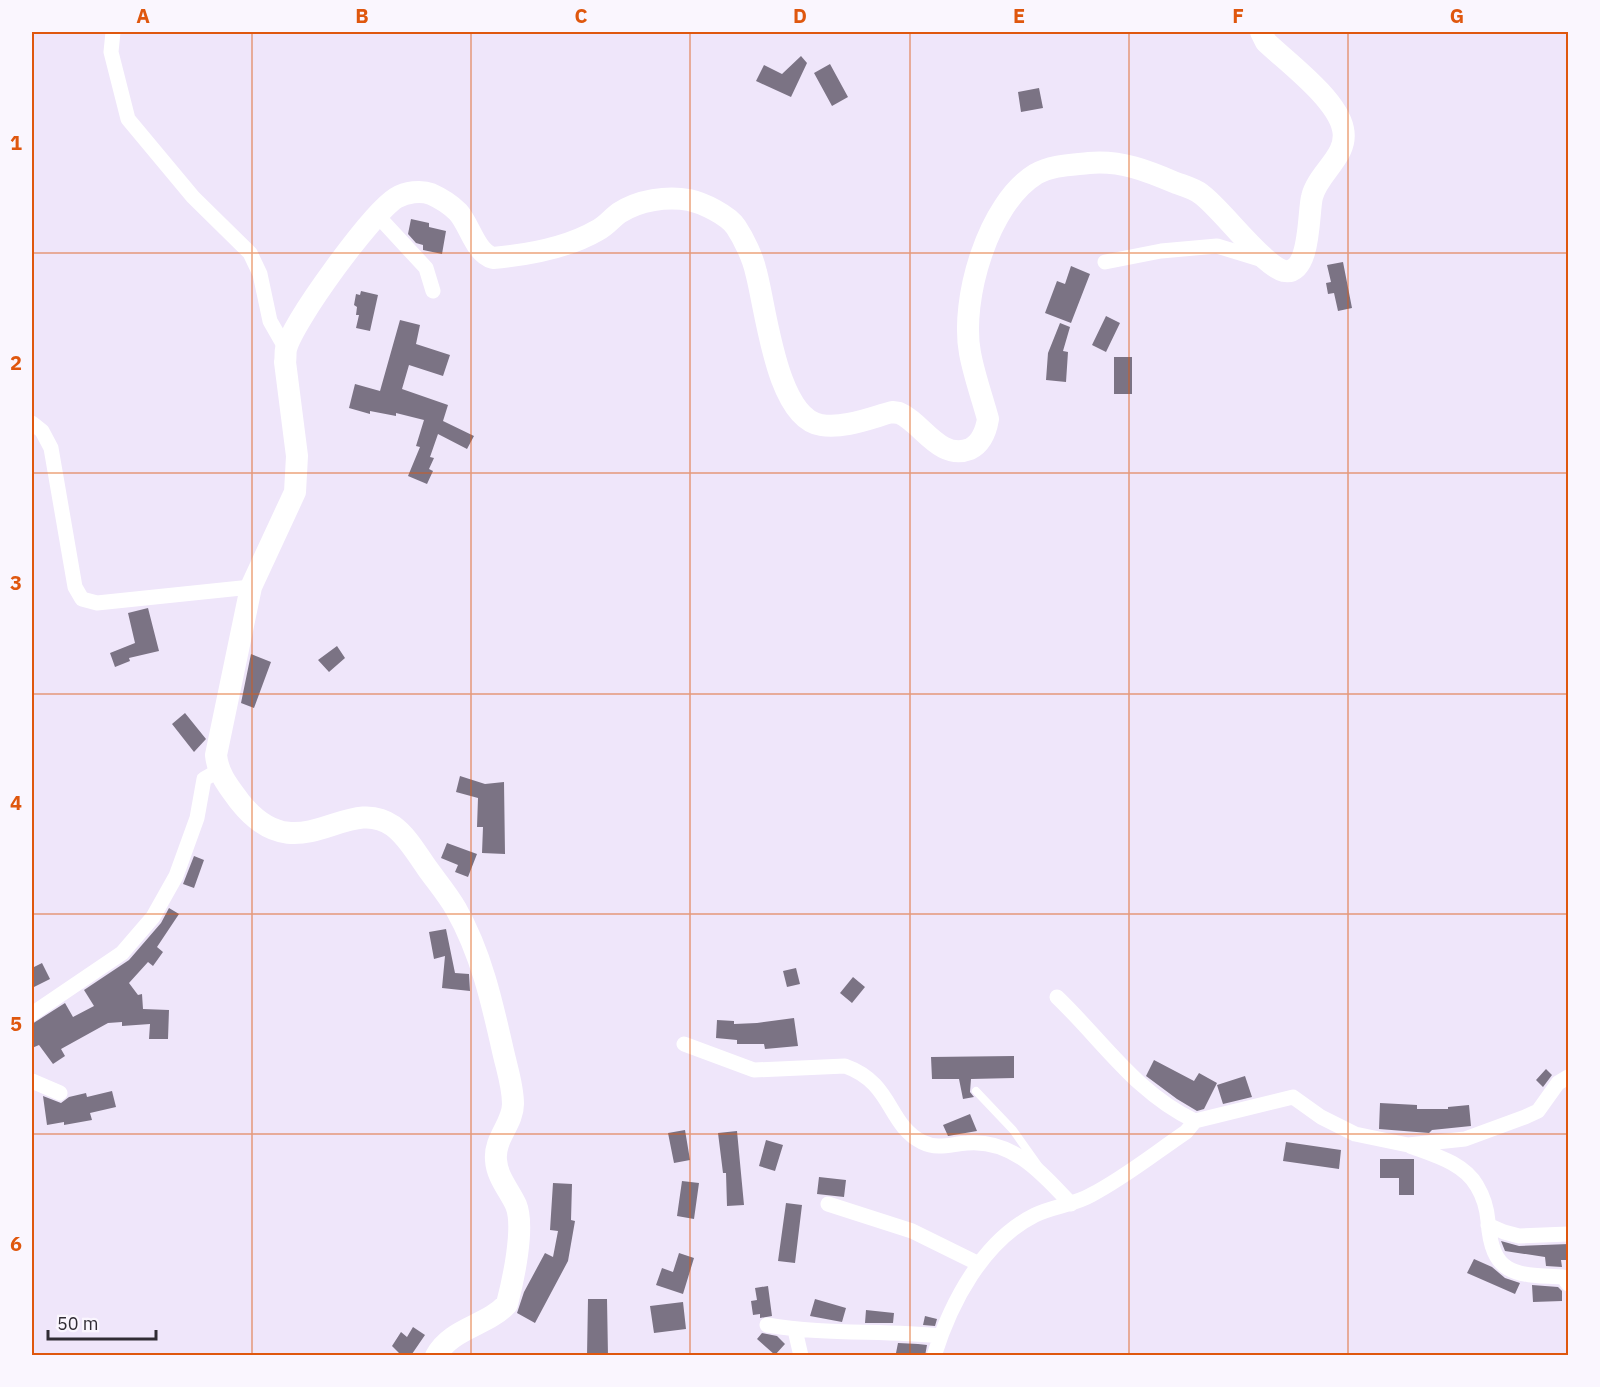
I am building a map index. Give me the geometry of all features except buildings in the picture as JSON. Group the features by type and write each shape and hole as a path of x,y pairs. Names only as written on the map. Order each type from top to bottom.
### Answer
{"street":[{"path":"436,1356 444,1343 488,1318 507,1304 518,1238 516,1207 501,1179 496,1159 498,1141 513,1110 512,1088 480,960 456,909 411,845 393,826 367,817 306,833 273,830 256,818 242,803 218,771 216,755 219,731 251,587 295,492 297,473 285,362 286,349 323,286 377,214 396,198 406,194 418,192 431,194 458,212 484,253 493,258 560,246 598,230 621,212 640,203 660,199 690,200 725,217 735,226 756,270 783,383 797,409 808,420 820,425 842,425 892,412 899,413 933,441 957,451 973,447 980,442 987,429 988,419 970,352 968,322 975,285 992,225 1006,201 1037,174 1052,167 1098,163 1137,166 1201,193 1242,236 1279,269 1289,271 1296,268 1304,254 1312,197 1324,173 1341,151 1344,129 1327,100 1266,42 1261,32"},
{"path":"109,35 119,93 128,119 188,191 250,253 260,274 270,321 286,349"},
{"path":"377,214 426,268 433,291"},
{"path":"1105,262 1161,251 1217,246 1271,262"},
{"path":"32,423 42,431 51,448 75,587 82,599 97,603 251,587"},
{"path":"32,1014 122,953 153,917 176,876 194,828 204,779 218,771"},
{"path":"1057,997 1092,1030 1127,1073 1168,1108 1195,1121"},
{"path":"684,1044 754,1070 845,1066 858,1071 880,1089 900,1121 911,1134 922,1142 934,1147 967,1143 1002,1146 1043,1175 1071,1204"},
{"path":"1408,1145 1465,1139 1526,1117 1538,1111 1557,1083 1569,1077"},
{"path":"32,1081 60,1093"},
{"path":"934,1356 940,1336 979,1264 1008,1232 1036,1214 1071,1204 1091,1195 1186,1132 1195,1121 1293,1097 1320,1117 1355,1134 1408,1145 1442,1158 1464,1170 1477,1185 1488,1211 1492,1252 1504,1266 1524,1275 1563,1277 1569,1284"},
{"path":"828,1204 912,1232 979,1264"},
{"path":"1488,1225 1520,1236 1569,1234"},
{"path":"767,1325 833,1334 905,1332 940,1336"},
{"path":"795,1330 801,1356"}],"lane":[{"path":"976,1091 1033,1155 1043,1175"}]}
